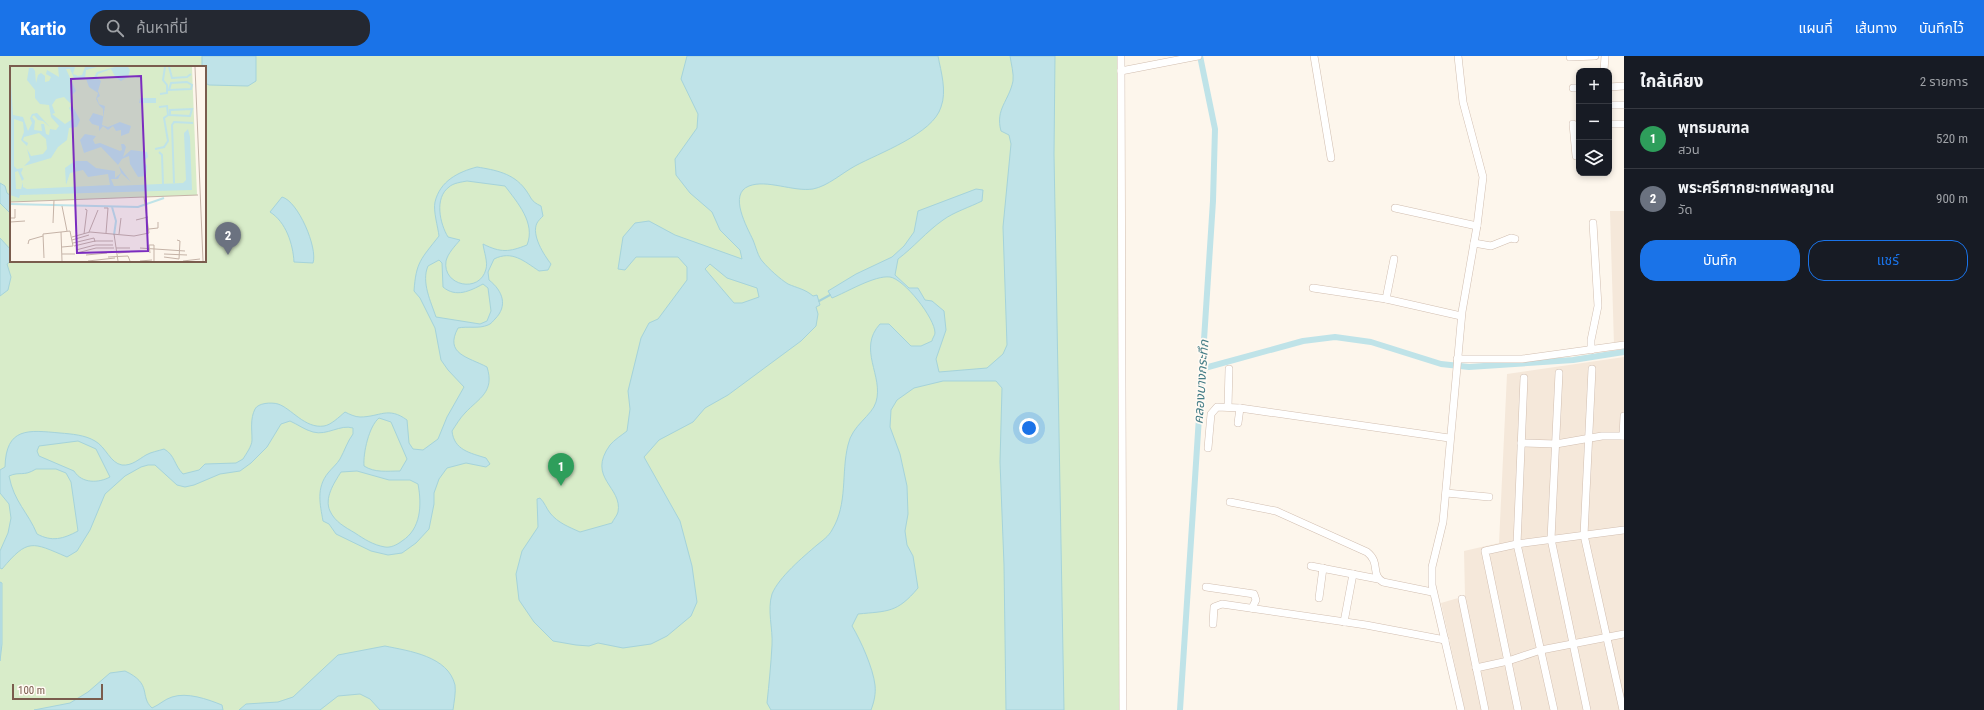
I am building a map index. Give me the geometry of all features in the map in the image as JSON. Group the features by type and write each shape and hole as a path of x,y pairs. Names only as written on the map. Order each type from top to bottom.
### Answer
{"street":[{"path":"1121,56 1123,710"},
{"path":"1314,56 1330,158"},
{"path":"1458,56 1463,102 1483,177 1477,226 1461,316 1443,522 1432,567 1432,592 1461,710"},
{"path":"1570,57 1595,56"},
{"path":"1604,68 1605,56"},
{"path":"1120,71 1196,57"},
{"path":"1612,87 1624,86"},
{"path":"1612,106 1624,105"},
{"path":"1573,124 1576,156"},
{"path":"1612,124 1624,124"},
{"path":"1395,208 1477,226"},
{"path":"1591,350 1591,340 1598,306 1593,223"},
{"path":"1474,243 1491,246 1511,238 1515,239"},
{"path":"1386,300 1394,259"},
{"path":"1313,288 1386,300 1461,316"},
{"path":"1457,359 1517,359 1624,345"},
{"path":"1228,407 1229,369"},
{"path":"1592,369 1584,535 1623,710"},
{"path":"1559,373 1550,539 1574,643 1587,710"},
{"path":"1524,378 1517,544 1554,710"},
{"path":"1208,448 1211,414 1213,409 1217,407 1240,408 1450,438"},
{"path":"1238,423 1240,408"},
{"path":"1521,443 1556,444 1589,438 1624,436 1624,416"},
{"path":"1446,493 1488,497"},
{"path":"1230,502 1276,511 1367,552 1373,557 1378,579"},
{"path":"1518,710 1484,552 1486,550 1517,544 1624,530"},
{"path":"1311,566 1378,579 1383,582 1432,592"},
{"path":"1319,598 1323,568"},
{"path":"1344,622 1353,574"},
{"path":"1206,587 1254,594 1256,600 1252,608"},
{"path":"1462,599 1485,710"},
{"path":"1213,624 1214,607 1217,605 1252,608 1344,622 1445,640"},
{"path":"1476,668 1508,661 1541,650 1624,634"}],"shaded area":[{"path":"1610,211 1624,211 1624,343 1614,345"},
{"path":"1624,357 1624,710 1465,710 1441,603 1465,596 1464,551 1499,543 1507,374"}],"green space":[{"path":"0,56 1120,56 1124,710 0,710"}],"water":[{"path":"202,56 256,56 256,81 248,86 209,85 206,84 206,66 202,66"},
{"path":"687,56 938,56 943,82 943,101 936,117 928,126 917,134 891,149 855,166 824,185 813,189 797,189 756,184 743,190 739,203 741,211 760,257 771,271 788,284 804,290 813,296 817,295 820,305 816,307 818,314 816,326 801,341 728,395 705,408 693,422 659,440 644,457 680,521 692,566 697,602 691,616 667,636 651,644 623,648 598,643 589,646 553,641 534,622 519,600 516,574 522,551 538,527 537,499 540,498 550,513 557,519 580,532 612,523 618,512 618,503 603,474 602,466 604,456 610,445 627,431 630,409 628,391 641,338 649,323 658,319 687,280 687,267 678,257 636,257 625,270 618,269 623,237 635,223 649,221 675,235 742,259 740,250 720,230 712,212 690,193 676,175 675,159 697,128 698,114 681,79","holes":["710,264 727,278 757,288 759,297 742,303 734,303 705,269"]},
{"path":"1010,56 1055,56 1054,154 1064,710 1006,710 1004,565 1000,462 1002,388 996,381 943,381 914,388 897,400 891,410 890,427 900,454 907,486 908,514 905,531 907,545 913,556 918,588 911,596 898,606 885,611 858,614 852,626 866,655 874,678 875,695 871,710 771,710 767,703 771,667 772,639 770,606 772,594 780,581 792,568 829,534 837,520 842,499 846,456 850,438 874,407 878,392 871,353 871,343 874,333 880,324 889,324 911,346 921,346 932,341 935,333 934,326 930,318 918,300 903,284 896,279 884,277 869,281 832,298 828,291 856,274 892,257 904,246 914,232 918,211 976,189 983,190 982,201 947,217 931,229 898,259 895,275 909,288 918,288 925,300 932,301 944,311 946,330 936,359 939,372 987,368 1003,354 1007,345 1003,227 1011,144 1009,135 1001,131 1000,117 1013,81"},
{"path":"477,167 497,171 515,179 525,189 533,201 541,206 543,216 537,223 537,239 551,264 548,270 539,271 523,260 512,256 494,259 488,272 489,280 498,289 503,304 502,309 489,325 458,328 454,337 456,349 460,354 487,367 489,383 484,394 463,415 452,431 453,437 459,447 486,458 490,464 486,467 466,463 447,468 439,479 434,493 434,504 429,529 416,543 402,553 388,555 371,551 336,534 329,524 323,521 320,490 324,479 342,456 353,434 353,428 348,427 318,433 307,430 290,421 281,424 267,447 251,463 240,471 220,474 194,485 185,487 177,485 155,465 141,467 125,476 105,494 90,530 77,551 67,557 46,548 31,546 18,552 2,569 0,568 0,551 8,533 11,518 9,504 0,493 0,470 5,467 6,454 10,444 14,438 21,434 38,431 74,434 87,437 99,444 114,461 122,465 132,463 148,454 164,449 168,451 183,474 199,470 205,464 236,463 243,459 252,442 252,417 255,409 259,405 272,403 283,406 305,421 317,426 329,424 345,412 360,417 384,413 394,414 407,420 409,443 413,449 423,450 438,439 447,417 464,387 441,360 435,328 420,298 414,291 416,273 420,261 439,236 435,202 441,188 451,178","holes":["467,181 505,186 524,213 529,229 527,245 521,247 510,250 500,250 483,244 486,269 482,277 477,282 470,284 462,284 455,281 446,270 447,258 460,240 448,237 445,232 441,218 440,204 444,192 449,187","439,260 442,263 443,287 448,290 458,293 468,291 483,284 488,288 491,311 487,321 480,324 436,317 426,285 426,272 428,266","379,418 391,422 407,459 400,471 377,471 364,466 366,447 372,427","78,441 96,449 110,477 96,481 81,478 74,471 39,456 37,451 39,446","36,469 56,469 66,473 71,482 78,531 62,538 53,539 37,534 14,493 9,476","357,471 389,480 410,480 418,484 420,508 419,516 413,530 408,536 394,546 387,547 369,542 341,524 332,515 328,506 328,501 333,486 341,472"]},
{"path":"0,183 5,186 7,193 10,195 10,213 0,203"},
{"path":"282,197 288,200 294,207 305,226 313,247 313,263 294,262 288,234 276,216 270,212"},
{"path":"0,238 10,249 10,262 7,264 11,277 8,290 0,296"},
{"path":"0,582 2,583 2,644 0,661"},
{"path":"385,646 426,656 444,667 451,675 455,685 453,710 380,710 370,699 360,694 338,696 320,710 239,710 246,704 278,702 293,697 338,655"},
{"path":"125,671 134,676 142,685 146,699 152,708 169,698 184,695 197,697 222,705 223,710 34,710 70,703 88,692 110,673"}],"waterway":[{"name":"คลองบางกระทึก","path":"1180,710 1213,201 1215,129 1200,56"},
{"path":"819,301 830,295"},
{"path":"1201,369 1303,341 1335,337 1371,342 1441,364 1469,367 1573,360 1624,352"}],"place":[{"name":"พระศรีศากยะทศพลญาณ","path":"228,255"},
{"name":"พุทธมณฑล","path":"561,486"}]}
